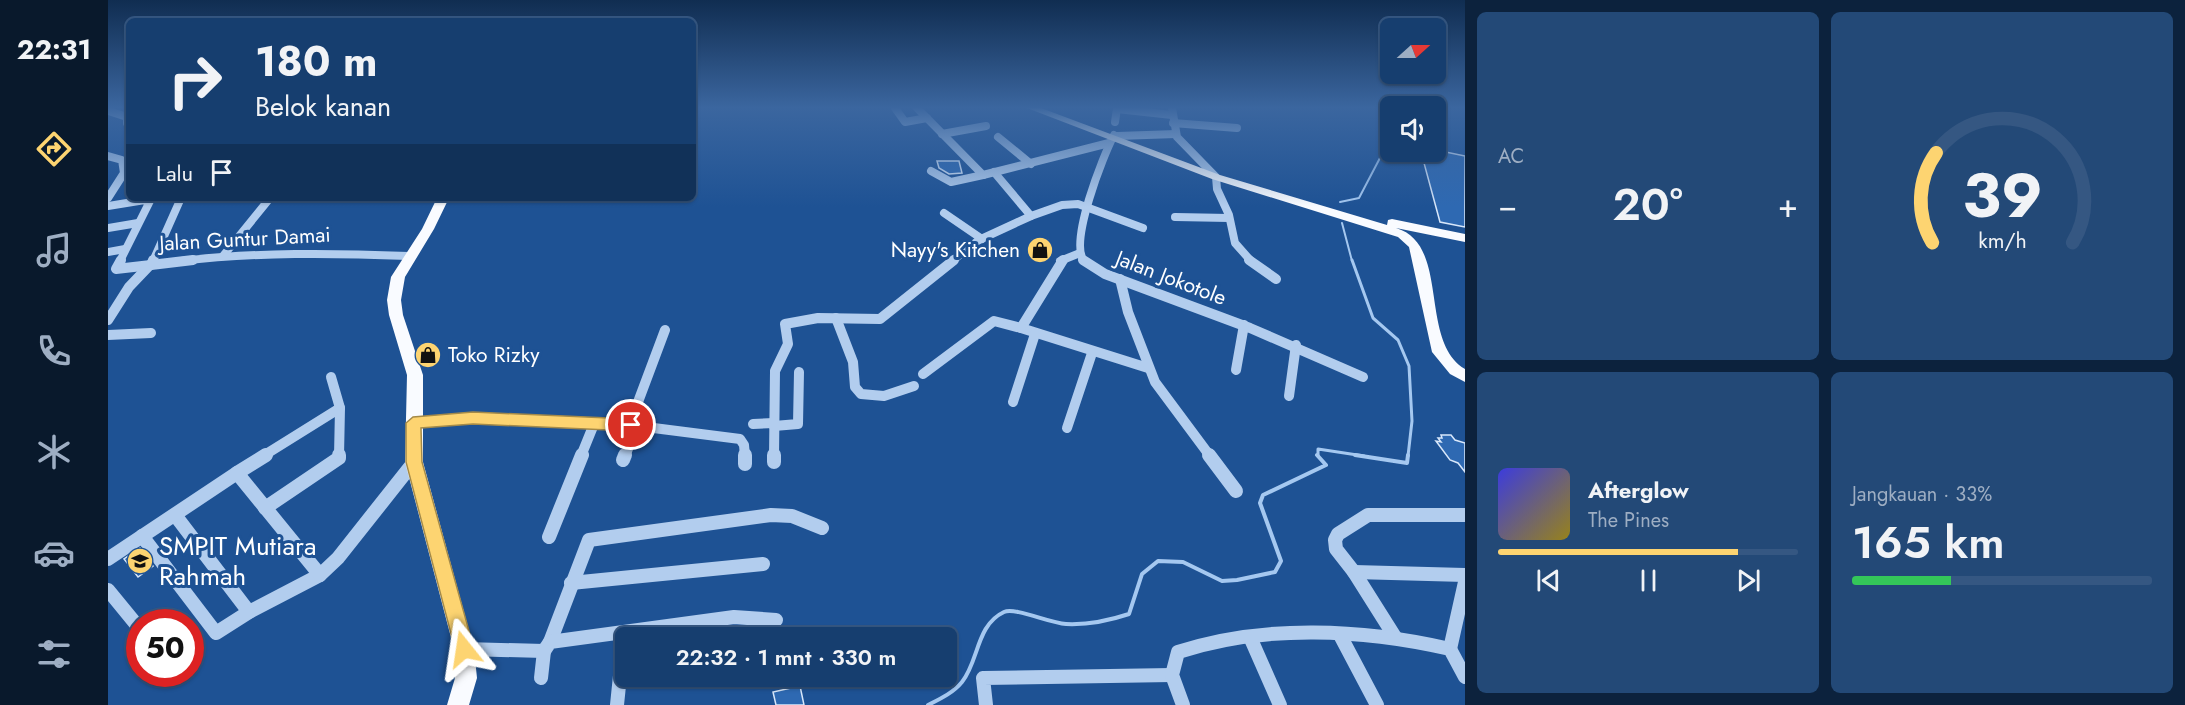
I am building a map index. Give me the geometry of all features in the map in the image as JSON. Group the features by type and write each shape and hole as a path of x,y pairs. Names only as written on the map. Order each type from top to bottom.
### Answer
{"main road":[{"path":"1121,141 1309,205 1394,230 1412,242 1439,352 1455,370 1465,376"},
{"path":"442,201 428,229 409,256 398,277 394,300 396,315 415,375 414,462 464,649 466,678 458,705"},
{"path":"1345,215 1465,238"},
{"path":"1412,242 1451,235"}],"street":[{"path":"949,141 983,175"},
{"path":"1003,141 1031,164"},
{"path":"931,171 951,182 1031,164 1104,141"},
{"path":"1021,328 1060,261 1080,253 1082,229 1112,141"},
{"path":"1182,141 1211,172 1229,218 1232,235 1240,250 1276,279"},
{"path":"108,156 122,160 124,173 108,198"},
{"path":"994,172 1031,216"},
{"path":"108,206 139,201"},
{"path":"150,201 116,270 150,265"},
{"name":"Jalan Guntur Damai","path":"150,265 180,201"},
{"path":"223,256 268,201"},
{"path":"774,462 775,371 788,344 784,325 790,322 836,318 883,318 982,238 1031,216 1067,204 1090,207 1143,228"},
{"path":"944,213 982,238"},
{"path":"1175,217 1229,218"},
{"path":"108,228 138,223"},
{"path":"108,252 125,249"},
{"name":"Jalan Guntur Damai","path":"150,265 223,256 317,252 409,256"},
{"name":"Jalan Jokotole","path":"1080,253 1093,266 1120,279 1296,345 1364,377"},
{"path":"108,320 129,287 150,265"},
{"path":"1120,279 1128,312 1148,368 1162,392 1236,491"},
{"path":"836,318 855,367 854,387 862,396 900,394 914,386"},
{"path":"923,374 994,321 1148,368"},
{"path":"1236,369 1244,325"},
{"path":"623,460 665,330"},
{"path":"108,335 150,333"},
{"path":"1013,402 1035,334"},
{"path":"1289,396 1296,345"},
{"path":"1067,428 1092,352"},
{"path":"753,424 798,424 800,372"},
{"path":"265,508 339,458 340,408 331,377"},
{"path":"108,559 340,408"},
{"path":"413,423 473,418 634,426 735,438 744,445 745,464"},
{"path":"549,537 594,424"},
{"path":"142,536 215,633 249,612 320,575 339,558 414,462"},
{"path":"237,473 320,575"},
{"path":"1395,637 1354,572 1336,549 1335,540 1338,534 1358,520 1376,514 1465,514"},
{"path":"175,515 249,612"},
{"path":"541,678 547,646 586,542 771,515 792,516 822,528"},
{"path":"571,583 763,564"},
{"path":"1354,572 1465,575"},
{"path":"1465,582 1450,649 1465,676"},
{"path":"108,590 126,612"},
{"path":"464,649 547,646 735,617 776,620"},
{"path":"1340,635 1377,705"},
{"path":"1183,705 1172,675 1178,652 1190,646 1250,638 1340,635 1395,637 1450,649"},
{"path":"1250,638 1280,705"},
{"path":"986,705 983,678 1172,675"},
{"path":"617,705 619,687"}],"building":[{"path":"1446,152 1465,156 1465,227 1440,222 1424,162 1446,162"},
{"path":"937,161 959,161 962,173 949,174 939,168"},
{"path":"1441,435 1451,435 1455,440 1465,443 1465,472 1458,463 1450,460 1436,441 1441,442 1438,438 1442,438"},
{"name":"SMPIT Mutiara Rahmah","path":"140,548 153,566 138,577 124,559"},
{"path":"800,687 804,705 776,705 773,692"}],"waterway":[{"path":"1340,202 1359,198 1380,158"},
{"path":"1342,223 1352,261"},
{"path":"1352,260 1373,318 1398,340 1409,366 1412,421 1408,456"},
{"path":"1318,456 1318,449 1364,456"},
{"path":"928,705 950,693 962,682 988,625 1004,612 1016,612 1066,624 1098,622 1129,614 1142,574 1158,561 1183,562 1222,581 1275,572 1281,561 1260,503 1263,495 1326,465 1317,455"},
{"path":"1355,455 1407,463 1408,455"}],"place":[{"name":"Nayy's Kitchen","path":"1040,250"},
{"name":"Toko Rizky","path":"428,355"},
{"name":"SMPIT Mutiara Rahmah","path":"140,561"}],"route":[{"path":"464,649 414,462 413,423 473,418 631,425"}]}
